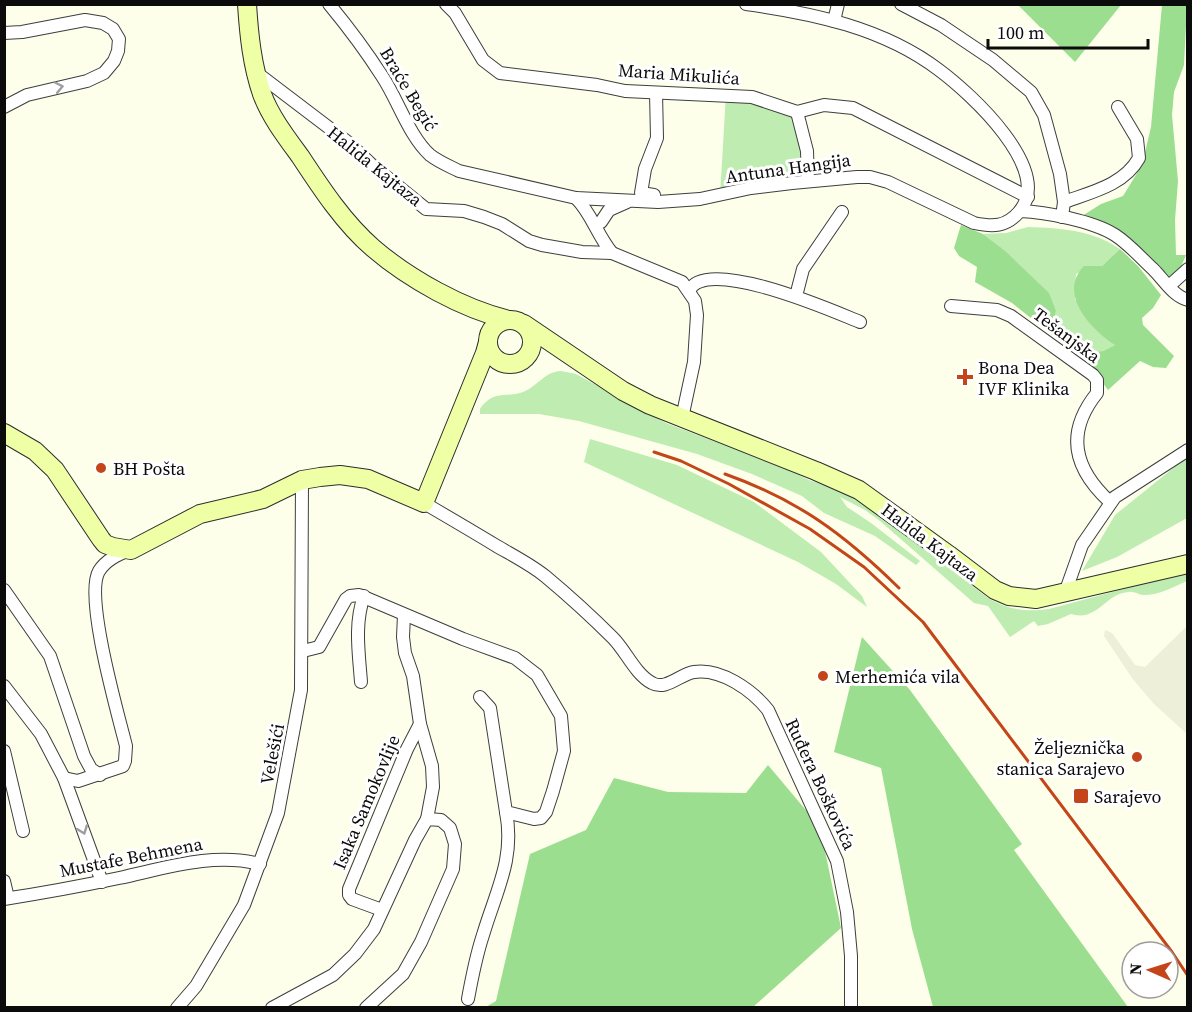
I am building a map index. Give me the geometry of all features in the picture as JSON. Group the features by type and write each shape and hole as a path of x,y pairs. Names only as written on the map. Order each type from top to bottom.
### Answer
{"main road":[{"name":"Halida Kajtaza","path":"247,4 248,35 256,73 263,96 285,135 338,209 372,248 414,277 472,308 516,322 632,396 650,405 859,490 996,590 1009,596 1025,599 1065,593 1188,564"},
{"name":"Halida Kajtaza","path":"472,308 481,317 488,338"},
{"path":"4,433 35,451 55,470 105,544 130,549 201,514 262,499 302,480 340,475 354,476 383,484 424,503 488,338 497,324 516,322 530,331 532,340 529,353 519,362 513,364 500,362 475,376"},
{"path":"488,338 490,351 500,362"},
{"name":"Halida Kajtaza","path":"529,353 547,349 569,354"}],"street":[{"name":"Braće Begić","path":"329,4 353,33 383,77 414,136 432,157 459,171 576,198"},
{"name":"Maria Mikulića","path":"446,4 455,13 483,60 500,73 625,91 752,97 796,112"},
{"path":"746,4 786,10 860,29 900,47 938,69 957,85 1002,133 1020,157 1028,177 1028,197 853,108 824,105 796,112 807,151 808,181"},
{"path":"834,21 838,4"},
{"path":"901,4 941,25 993,60 1031,92 1040,106 1048,129 1064,202 1062,218"},
{"path":"4,33 54,27 85,20 104,23 113,29 118,39 118,51 114,61 104,73 87,81 27,95 4,107"},
{"name":"Halida Kajtaza","path":"256,73 349,143 418,204 426,208 464,212 484,217 502,224 529,241 542,245 582,252 612,252 674,277 682,282 689,291"},
{"path":"656,93 657,138 645,169 641,193 700,199"},
{"path":"1064,202 1110,185 1122,178 1139,158 1137,139 1118,107"},
{"name":"Antuna Hangija","path":"576,198 658,202 700,199 751,188 808,181 870,177 888,182 974,223 1002,226 1012,220 1028,197"},
{"path":"576,198 593,218 600,236 612,252"},
{"path":"596,198 601,222 600,236"},
{"path":"601,222 609,210 632,200"},
{"path":"1020,211 1044,212 1106,230 1138,254 1178,296 1188,300"},
{"path":"796,296 803,269 842,212"},
{"path":"1169,286 1188,270"},
{"path":"682,418 697,337 698,315 695,301 689,291 699,282 733,279 796,296 860,322"},
{"name":"Tešanjska","path":"951,306 997,310 1011,316 1093,375 1096,380 1097,393 1080,419 1078,448 1080,465 1100,494 1110,502"},
{"path":"1065,593 1082,545 1110,502 1188,450"},
{"name":"Velešići","path":"177,1008 196,986 244,905 278,813 300,704 303,651 302,480"},
{"name":"Ruđera Boškovića","path":"424,503 545,576 613,638 649,681 658,685 674,681 694,671 713,673 740,685 760,700 768,710 837,861 848,912 851,1008"},
{"path":"64,778 74,782 100,775 123,766 126,756 126,746 100,633 94,591 98,572 111,558 130,549"},
{"path":"4,590 19,613 33,628 50,656 84,756 91,769 100,775"},
{"path":"303,651 316,649 322,644 346,599 354,595 364,596 404,615 515,658 537,675 561,716 564,751 546,812 541,818 534,819 506,812"},
{"path":"361,682 357,627 364,596"},
{"name":"Isaka Samokovlije","path":"272,1008 333,975 355,954 374,929 427,819 433,787 432,766 420,724 413,676 404,645 404,615"},
{"path":"4,686 41,734 64,778 102,882"},
{"path":"468,999 482,935 503,877 508,857 509,837 490,708 480,697"},
{"name":"Isaka Samokovlije","path":"382,910 352,899 349,889 407,749 420,724"},
{"path":"4,751 23,831"},
{"path":"366,1008 403,974 421,942 453,869 455,844 450,828 441,820 427,819"},
{"name":"Mustafe Behmena","path":"4,881 6,898 102,882 208,859 240,859 260,864"},
{"path":"840,1008 851,994"}],"green space":[{"path":"1018,5 1121,5 1075,62"},
{"path":"1162,5 1187,5 1184,65 1174,92 1172,115 1178,181 1175,220 1176,255 1186,255 1180,269 1168,277 1082,216 1101,204 1123,196 1142,165 1151,127"},
{"path":"726,94 797,112 807,184 720,196"},
{"path":"961,225 983,234 1003,249 1049,293 1056,311 1051,334 1012,303 975,282 977,267 959,256 954,248"},
{"path":"1028,227 1064,229 1087,234 1120,249 1102,266 1076,274 1075,299 1115,345 1103,351 1093,352 1087,361 1051,334 1056,311 1003,249 983,234 1006,233"},
{"path":"1120,249 1138,266 1161,295 1153,308 1142,318 1143,325 1174,356 1166,368 1153,367 1140,361 1108,390 1087,361 1093,352 1103,351 1115,345 1096,330 1080,310 1074,288 1077,277 1084,266 1102,266"},
{"path":"561,371 576,374 666,423 844,492 866,504 988,598 1010,608 1049,609 1187,572 1187,581 1155,594 1143,595 1131,592 1121,594 1088,614 1071,614 1038,626 1034,621 1010,637 988,606 974,603 880,521 840,497 847,507 920,561 916,565 875,536 824,513 802,496 752,474 697,454 579,421 539,414 480,414 480,409 490,399 523,392 550,374"},
{"path":"590,439 677,465 754,502 821,552 862,596 867,607 836,584 798,562 584,462"},
{"path":"1187,457 1187,518 1117,557 1082,571 1115,515"},
{"path":"862,637 910,690 1022,844 1014,850 1120,996 1120,1000 1123,1000 1128,1007 933,1007 912,929 881,768 834,752"},
{"path":"768,765 820,827 841,928 753,1007 484,1008 496,1001 530,854 586,830 614,778 668,792 746,793"}],"shaded area":[{"path":"1187,626 1187,734 1153,703 1132,678 1104,636 1105,630 1112,633 1135,665 1145,667"}],"railway":[{"path":"654,452 681,461 729,484 810,529 864,567 923,622 1188,976"},
{"path":"725,474 775,495 819,520 859,551 899,588"}],"place":[{"name":"Bona Dea IVF Klinika","path":"965,377"},
{"name":"BH Pošta","path":"101,468"},
{"name":"Merhemića vila","path":"823,676"},
{"name":"Željeznička stanica Sarajevo","path":"1137,757"},
{"name":"Sarajevo","path":"1081,796"}]}
